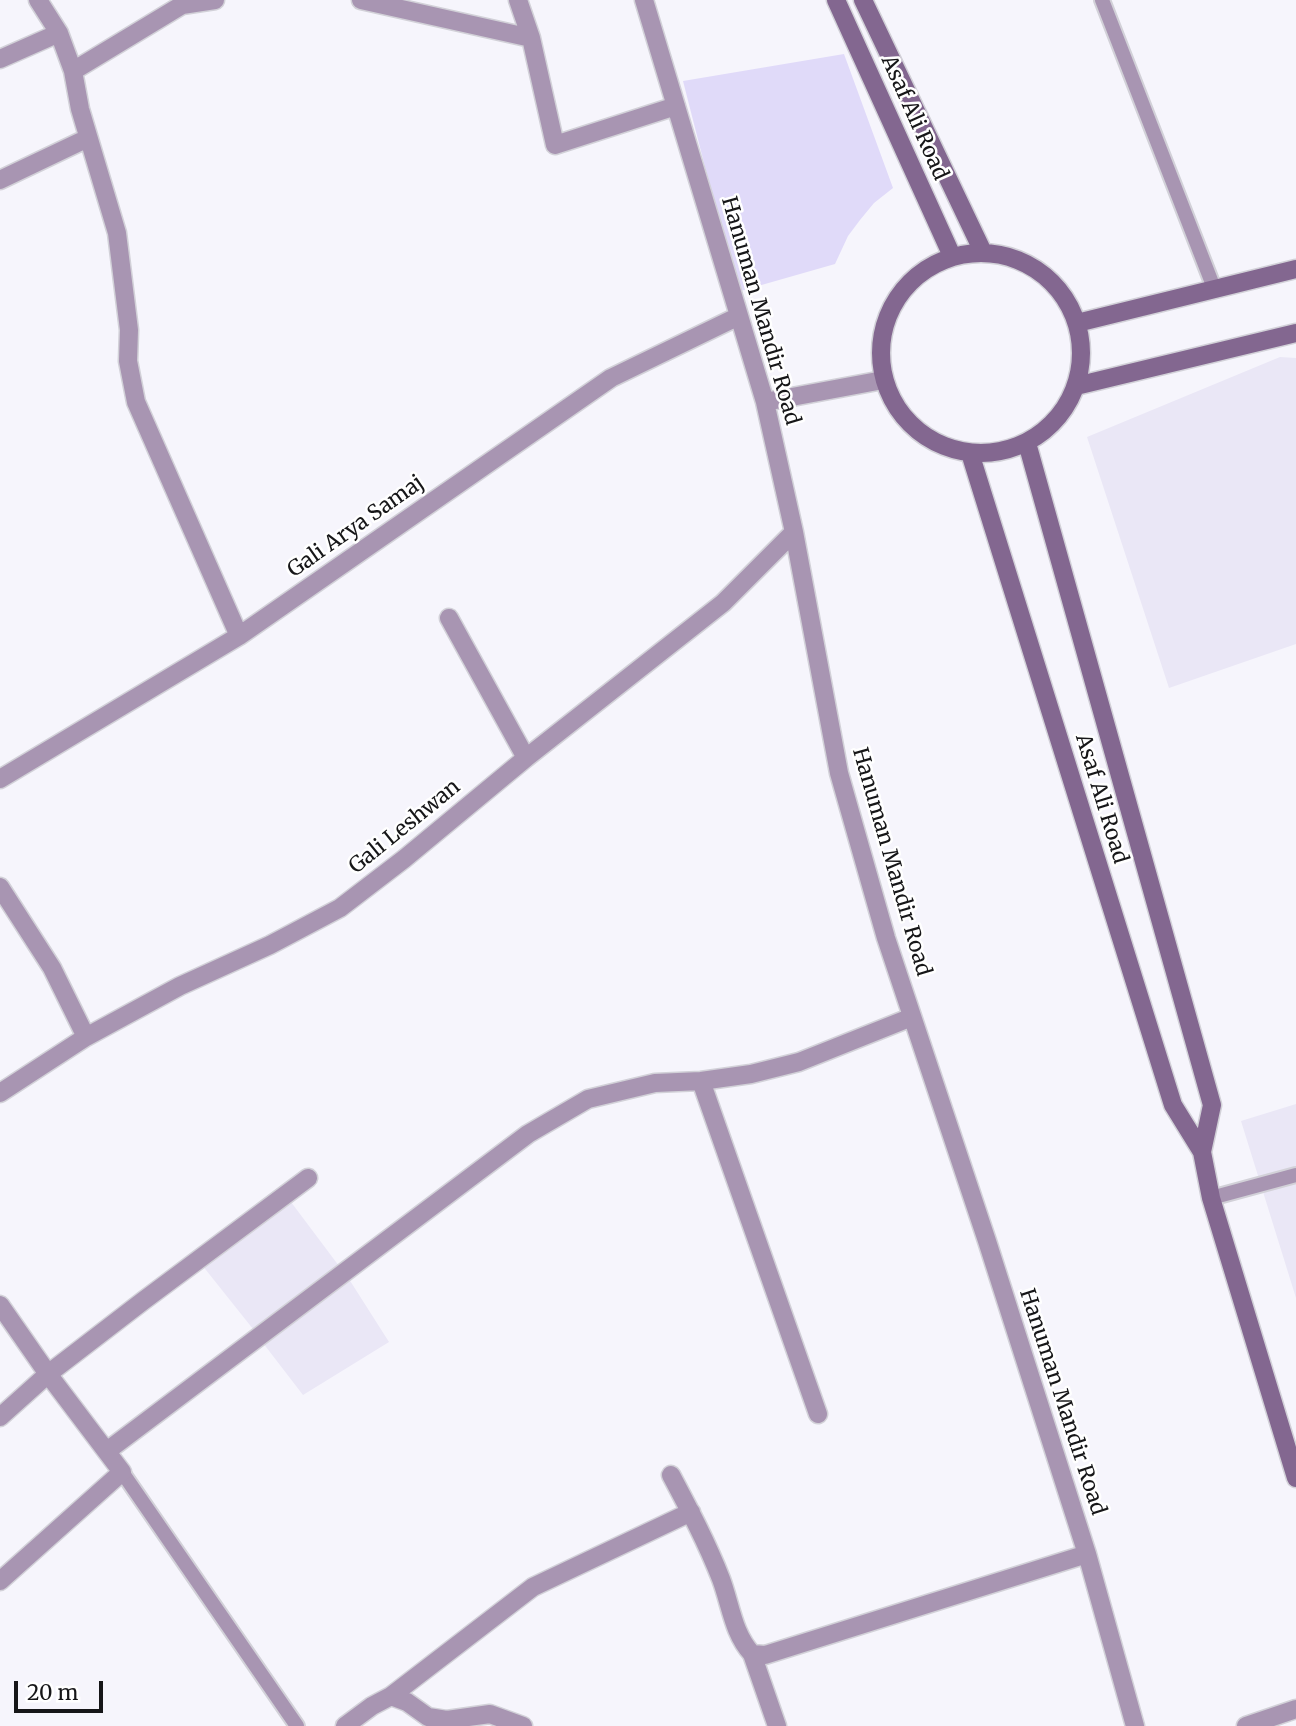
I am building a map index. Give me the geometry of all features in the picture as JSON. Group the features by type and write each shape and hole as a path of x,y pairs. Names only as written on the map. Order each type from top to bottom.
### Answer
{"main road":[{"name":"Asaf Ali Road","path":"836,0 952,256"},
{"name":"Asaf Ali Road","path":"863,0 983,252"},
{"path":"983,252 1014,258 1041,273 1063,295 1077,323 1082,351 1076,386 1067,405 1050,427 1027,443 1000,452 970,453 941,446 915,430 895,408 883,380 880,349 885,318 901,290 924,269 952,256 983,252"},
{"path":"1077,323 1296,269"},
{"path":"1076,386 1296,333"},
{"name":"Asaf Ali Road","path":"1027,443 1212,1105 1202,1152"},
{"name":"Asaf Ali Road","path":"970,453 1173,1105 1202,1152 1211,1198 1296,1478"}],"street":[{"path":"38,0 59,33 73,71 88,138 117,233 129,330 128,361 136,402 239,636"},
{"path":"73,71 182,5 215,0"},
{"path":"361,0 531,38"},
{"path":"518,0 531,38 555,145 676,106"},
{"name":"Hanuman Mandir Road","path":"644,0 765,402 794,532 839,773 886,938 1087,1554 1135,1726"},
{"path":"0,59 59,33"},
{"path":"0,180 88,138"},
{"name":"Gali Arya Samaj","path":"0,779 239,636 611,378 739,316"},
{"path":"765,402 883,380"},
{"name":"Gali Leshwan","path":"0,1093 86,1037 180,986 270,945 340,908 723,603 794,532"},
{"path":"449,618 526,758"},
{"path":"0,887 52,968 86,1037"},
{"path":"107,1451 528,1134 588,1099 655,1083 701,1081 751,1074 799,1062 912,1017"},
{"path":"701,1081 818,1414"},
{"path":"0,1417 48,1374 308,1178"},
{"path":"0,1305 122,1472 0,1581"},
{"path":"671,1475 721,1579 741,1641 752,1654 777,1726"},
{"path":"345,1726 391,1696 533,1587 691,1512"},
{"path":"752,1654 765,1655 1087,1554"},
{"path":"391,1696 407,1702 428,1717 447,1720 490,1714 523,1726"},
{"path":"1246,1726 1296,1709"}],"lane":[{"path":"1101,0 1214,288"},
{"path":"1211,1198 1296,1175"},
{"path":"122,1472 297,1726"}],"shaded area":[{"path":"1280,357 1296,358 1296,644 1169,688 1087,437"},
{"path":"1296,1104 1296,1298 1241,1121"},
{"path":"291,1202 339,1266 253,1329 202,1265"},
{"path":"347,1276 389,1342 303,1395 263,1343"}],"building":[{"path":"844,54 893,188 874,203 860,220 848,236 835,264 737,292 683,81"}]}
